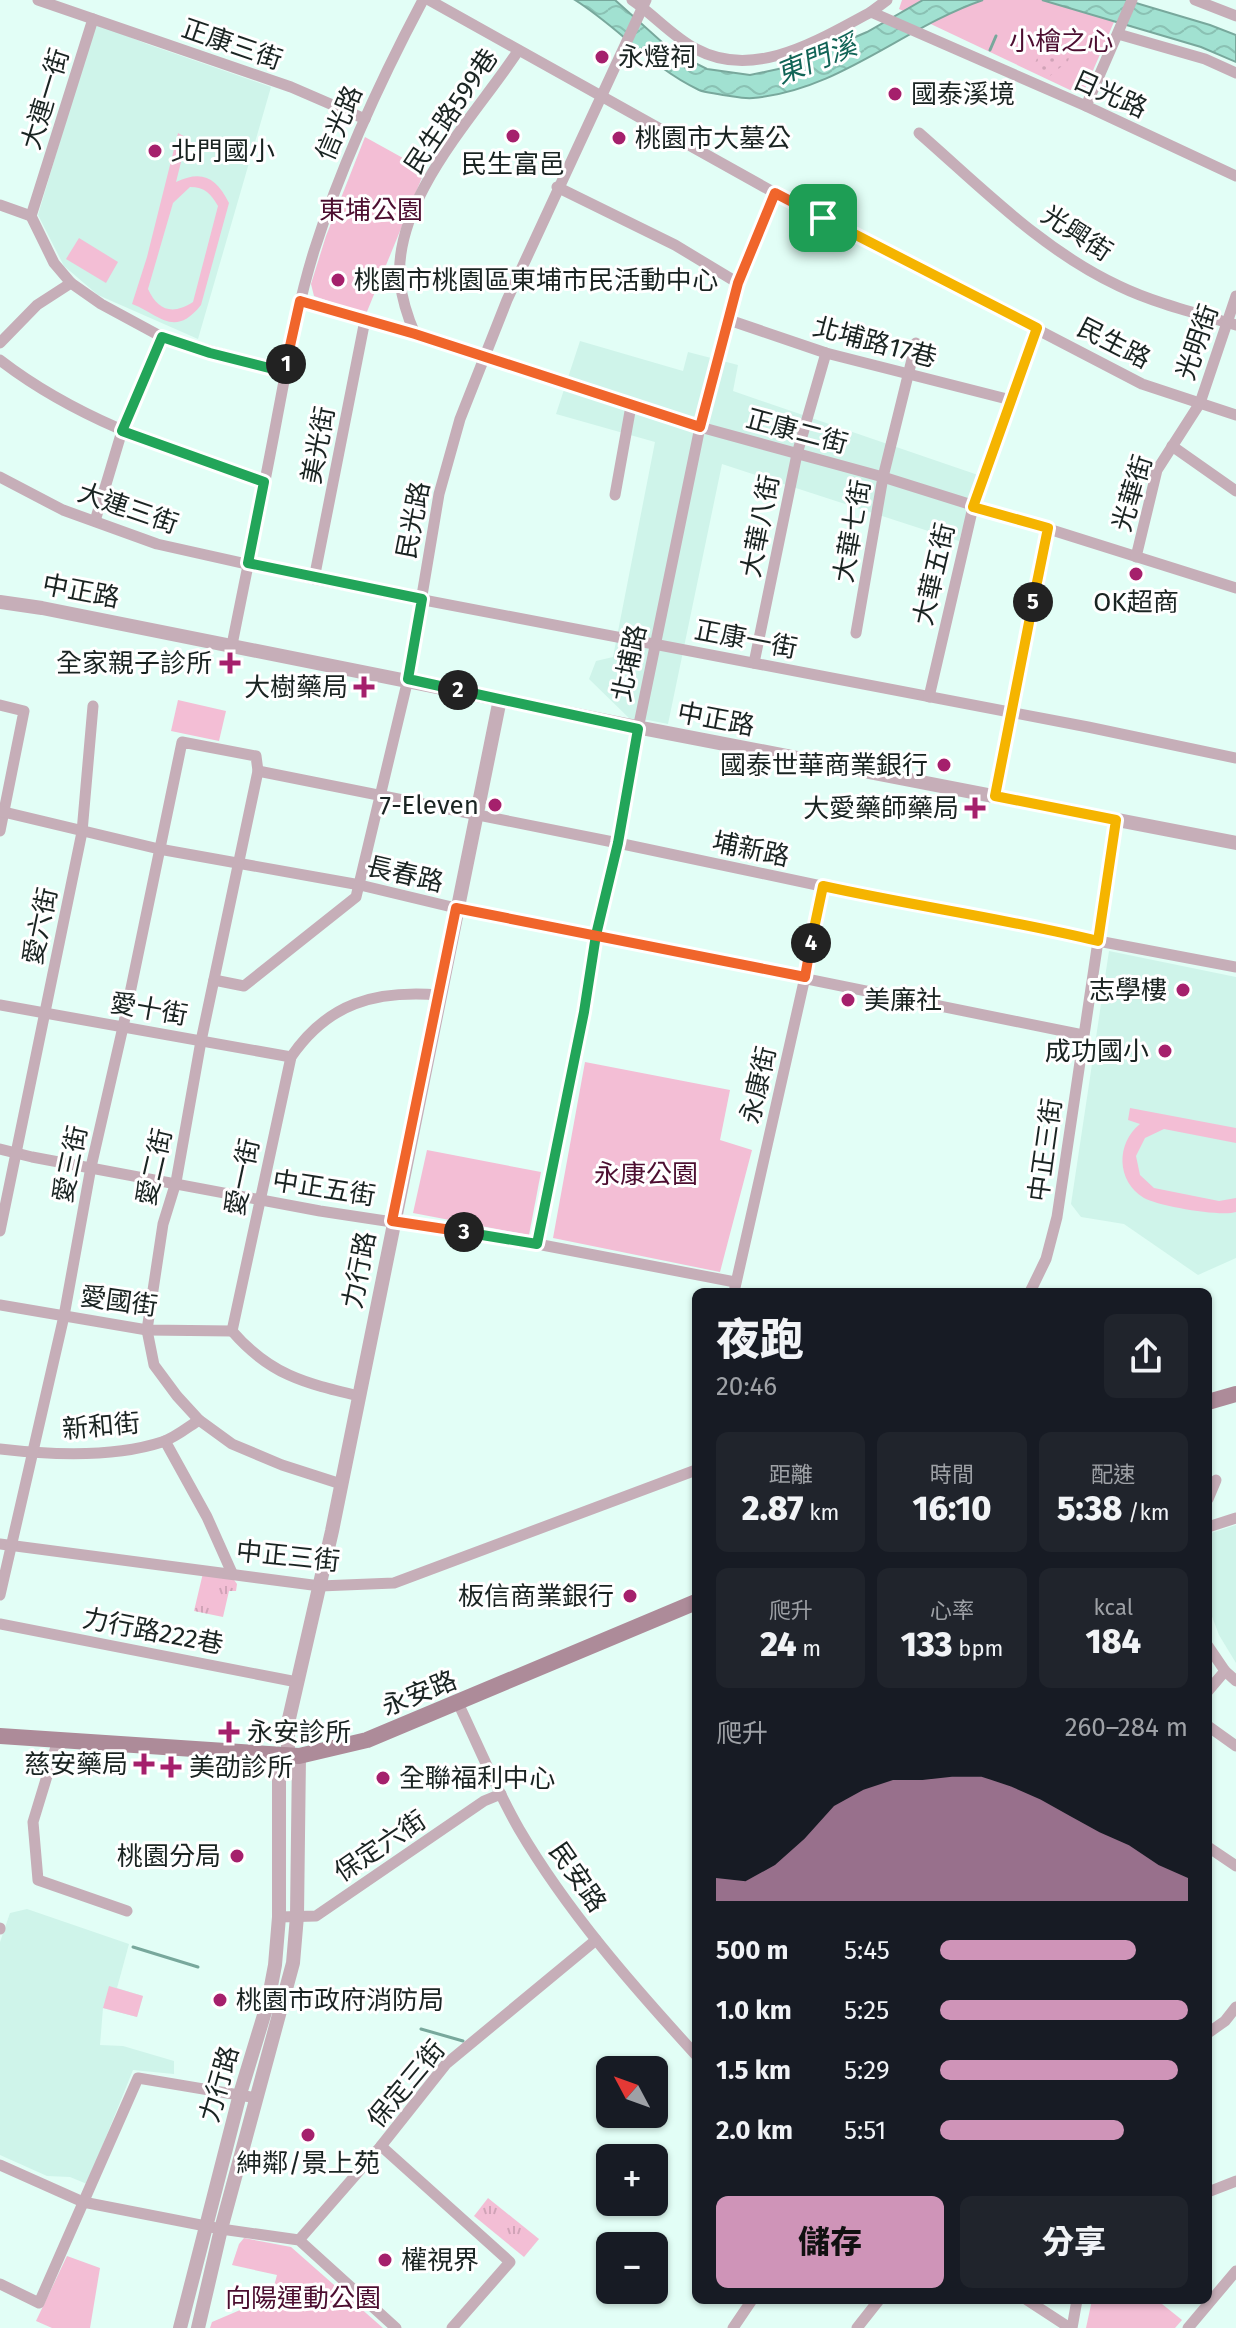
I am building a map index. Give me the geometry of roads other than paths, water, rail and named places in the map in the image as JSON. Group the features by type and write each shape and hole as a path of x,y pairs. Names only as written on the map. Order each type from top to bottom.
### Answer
{"main road":[{"path":"1212,1401 1236,1394"},
{"name":"永安路","path":"0,1736 289,1755 367,1740 692,1604"}],"street":[{"name":"正康三街","path":"38,0 291,87 365,119"},
{"name":"民生路","path":"426,0 775,193 1142,384 1236,415"},
{"name":"信光路","path":"232,645 300,301 334,192 378,87 426,0"},
{"path":"632,0 696,49 733,62 769,57 813,44 887,0"},
{"path":"1086,106 1132,0"},
{"path":"1195,0 1236,16"},
{"name":"民光路","path":"214,980 244,986 356,897 408,679 439,494 460,419 507,300 557,187 643,8"},
{"name":"日光路","path":"871,12 1236,176"},
{"name":"大連一街","path":"31,216 93,19"},
{"path":"1121,29 1236,73"},
{"name":"民生路599巷","path":"415,334 400,283 402,247 409,226 436,166 518,51"},
{"name":"光興街","path":"919,133 1036,236 1076,263 1121,287 1232,324"},
{"path":"557,187 675,245 738,283"},
{"name":"北埔路","path":"537,1244 584,1012 596,935 618,843 638,729 700,427 738,283 775,193"},
{"path":"0,205 31,216 54,263 71,283 101,304 162,337 285,372"},
{"path":"0,343 37,305 71,283"},
{"name":"光明街","path":"1200,403 1232,324 1236,296"},
{"name":"正康二街","path":"300,301 485,356 631,406 883,477 1236,588"},
{"name":"美光街","path":"314,579 365,320"},
{"name":"北埔路17巷","path":"729,320 826,353 1011,400"},
{"name":"大華五街","path":"929,697 973,507 1037,328"},
{"path":"95,521 122,431 162,337"},
{"name":"大華七街","path":"856,633 883,477 916,343"},
{"name":"大華八街","path":"754,663 797,454 826,353"},
{"path":"0,360 57,399 122,431 264,482"},
{"name":"光華街","path":"1136,557 1157,470 1200,403"},
{"path":"615,495 631,406"},
{"path":"1172,446 1236,491"},
{"name":"大連三街","path":"0,477 63,510 157,544 248,563"},
{"path":"995,796 1048,528"},
{"name":"正康一街","path":"248,563 314,579 1236,758"},
{"name":"中正路","path":"0,602 408,679 638,729 1236,843"},
{"name":"力行路","path":"198,2328 221,2229 293,1963 297,1916 288,1723 320,1586 500,699"},
{"path":"0,705 24,711 0,831"},
{"name":"愛六街","path":"0,1231 82,832 93,706"},
{"name":"愛三街","path":"0,1595 64,1316 91,1167 182,742 256,756"},
{"name":"愛二街","path":"256,756 258,771 201,1041 176,1182 163,1224 147,1330 154,1365 199,1420 232,1444 282,1465 341,1484"},
{"name":"埔新路","path":"258,771 892,901 1023,923 1098,941 1236,967"},
{"name":"長春路","path":"2,812 159,849 360,885 456,908 1083,1035"},
{"name":"中正三街","path":"1032,1288 1046,1259 1057,1217 1116,820"},
{"name":"永康街","path":"734,1287 823,886"},
{"name":"愛一街","path":"232,1331 291,1057 306,1034 330,1015 356,1003 408,993 439,995"},
{"name":"愛十街","path":"0,1005 291,1057"},
{"name":"中正五街","path":"0,1149 259,1199 537,1244 734,1287"},
{"name":"愛國街","path":"0,1305 147,1330 232,1331"},
{"path":"232,1331 255,1357 293,1379 359,1396"},
{"name":"新和街","path":"0,1449 34,1453 119,1452 165,1441 199,1420"},
{"path":"165,1441 207,1517 232,1573"},
{"name":"中正三街","path":"0,1544 320,1586 394,1583 692,1471"},
{"path":"1212,1490 1216,1480"},
{"path":"1212,1526 1236,1518"},
{"name":"力行路222巷","path":"0,1624 297,1682"},
{"path":"1212,1652 1236,1681"},
{"path":"1212,1686 1225,1671"},
{"name":"民安路","path":"458,1703 501,1794 544,1868 596,1940 692,2050"},
{"path":"1212,1729 1236,1746"},
{"path":"58,1740 33,1822 38,1880 127,1911"},
{"name":"力行路","path":"180,2328 240,2094 268,2002 279,1940 289,1755"},
{"name":"保定六街","path":"279,1917 316,1916 484,1801 501,1794"},
{"path":"1212,1850 1236,1866"},
{"name":"保定三街","path":"299,2240 381,2146 446,2064 596,1940"},
{"path":"1212,2030 1225,2021 1236,2007"},
{"path":"0,2284 39,2303 138,2078 257,2098"},
{"path":"381,2146 510,2262 452,2328"},
{"path":"0,2165 83,2202 221,2229 299,2240 396,2328"},
{"path":"1212,2190 1236,2181"},
{"path":"1212,2300 1236,2271"},
{"path":"733,2328 749,2304"},
{"path":"857,2328 876,2304"},
{"path":"1033,2304 1071,2328 1076,2304"},
{"path":"1188,2328 1208,2304"}],"water":[{"name":"東門溪","path":"575,0 615,0 673,52 707,69 750,75 783,68 867,32 923,0 983,0 814,84 784,93 749,98 705,92 682,81"},
{"path":"1042,0 1126,0 1210,25 1236,35 1236,62 1201,47"}],"waterway":[{"path":"990,50 996,36"},
{"path":"133,1947 198,1967"},
{"path":"421,2029 463,2041"}],"place":[{"name":"永燈祠","path":"602,57"},
{"name":"國泰溪境","path":"895,94"},
{"name":"民生富邑","path":"513,136"},
{"name":"桃園市大墓公","path":"619,138"},
{"name":"北門國小","path":"155,151"},
{"name":"桃園市桃園區東埔市民活動中心","path":"338,280"},
{"name":"OK超商","path":"1136,574"},
{"name":"全家親子診所","path":"230,663"},
{"name":"大樹藥局","path":"364,687"},
{"name":"國泰世華商業銀行","path":"944,765"},
{"name":"7-Eleven","path":"495,805"},
{"name":"大愛藥師藥局","path":"975,808"},
{"name":"志學樓","path":"1183,990"},
{"name":"美廉社","path":"848,1000"},
{"name":"成功國小","path":"1165,1051"},
{"name":"板信商業銀行","path":"630,1596"},
{"name":"永安診所","path":"229,1732"},
{"name":"慈安藥局","path":"144,1764"},
{"name":"美劭診所","path":"171,1767"},
{"name":"全聯福利中心","path":"383,1778"},
{"name":"桃園分局","path":"237,1856"},
{"name":"桃園市政府消防局","path":"220,2000"},
{"name":"紳鄰/景上苑","path":"308,2135"},
{"name":"權視界","path":"385,2260"}],"park label":[{"name":"小檜之心","path":"1061,41"},
{"name":"東埔公園","path":"371,210"},
{"name":"永康公園","path":"646,1174"},
{"name":"向陽運動公園","path":"303,2298"}]}
